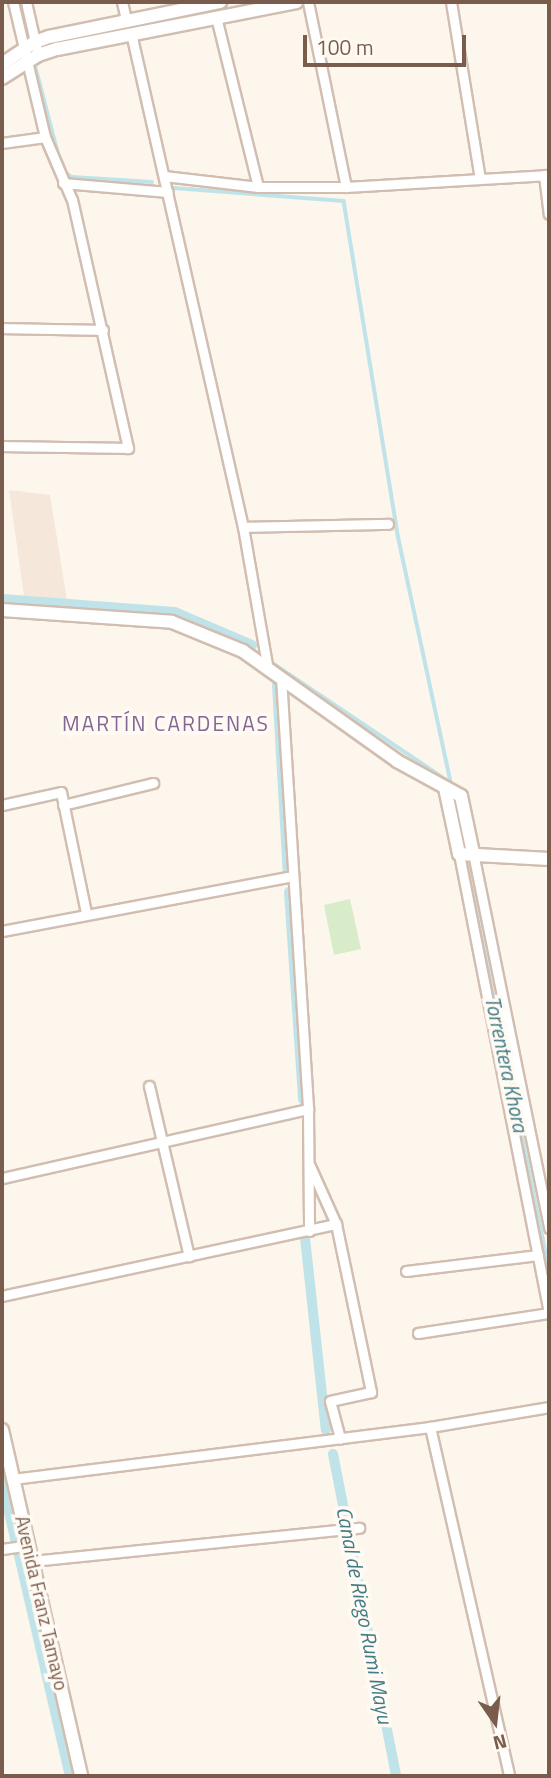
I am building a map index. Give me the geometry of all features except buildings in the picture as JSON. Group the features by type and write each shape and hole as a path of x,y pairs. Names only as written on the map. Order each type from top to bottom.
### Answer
{"main road":[{"path":"2,64 30,45 126,19 215,2"},
{"path":"2,78 33,59 131,33 296,2"},
{"path":"2,610 172,622 243,652 397,761 461,796 473,853"},
{"path":"445,788 459,854 549,859"},
{"name":"Avenida Franz Tamayo","path":"2,1430 81,1776"}],"street":[{"path":"13,2 30,45"},
{"path":"2,446 128,447 72,200 45,137 26,2"},
{"path":"122,2 126,19"},
{"path":"308,2 346,187"},
{"path":"451,2 480,179"},
{"path":"216,17 258,187"},
{"path":"131,33 159,167 168,192 243,527 268,670"},
{"path":"2,143 45,137"},
{"path":"164,176 258,187 346,187 547,175 549,214"},
{"path":"63,183 168,192"},
{"path":"2,328 103,330"},
{"path":"243,527 388,524"},
{"path":"281,678 308,1109 309,1231"},
{"path":"64,805 153,783"},
{"path":"2,805 61,792 86,913"},
{"path":"473,853 549,1228"},
{"path":"418,1333 549,1313 459,854"},
{"path":"2,931 293,876"},
{"path":"149,1087 189,1256"},
{"path":"2,1178 308,1109"},
{"path":"308,1162 336,1224 371,1392 330,1401 340,1439"},
{"path":"2,1296 336,1224"},
{"path":"406,1271 538,1255"},
{"path":"13,1479 430,1427 549,1407"},
{"path":"430,1427 509,1776"},
{"path":"32,1561 359,1528"},
{"path":"2,1549 29,1545"}],"shaded area":[{"path":"9,490 50,495 67,600 24,596"}],"green space":[{"path":"350,899 361,949 334,955 324,905"}],"waterway":[{"path":"20,2 28,38"},
{"path":"35,64 61,164"},
{"path":"63,171 72,177 152,182"},
{"path":"174,188 344,201 398,535 451,783"},
{"name":"Canal de Riego Rumi Mayu","path":"2,599 175,612 252,645"},
{"name":"Torrentera Khora","path":"274,664 451,783"},
{"name":"Canal de Riego Rumi Mayu","path":"277,685 288,874"},
{"name":"Torrentera Khora","path":"466,860 549,1267"},
{"name":"Canal de Riego Rumi Mayu","path":"289,892 303,1100"},
{"name":"Canal de Riego Rumi Mayu","path":"305,1238 326,1430"},
{"name":"Canal de Riego Rumi Mayu","path":"333,1454 396,1776"},
{"path":"2,1482 70,1776"}],"district":[{"name":"MARTÍN CARDENAS","path":"166,723"}]}
